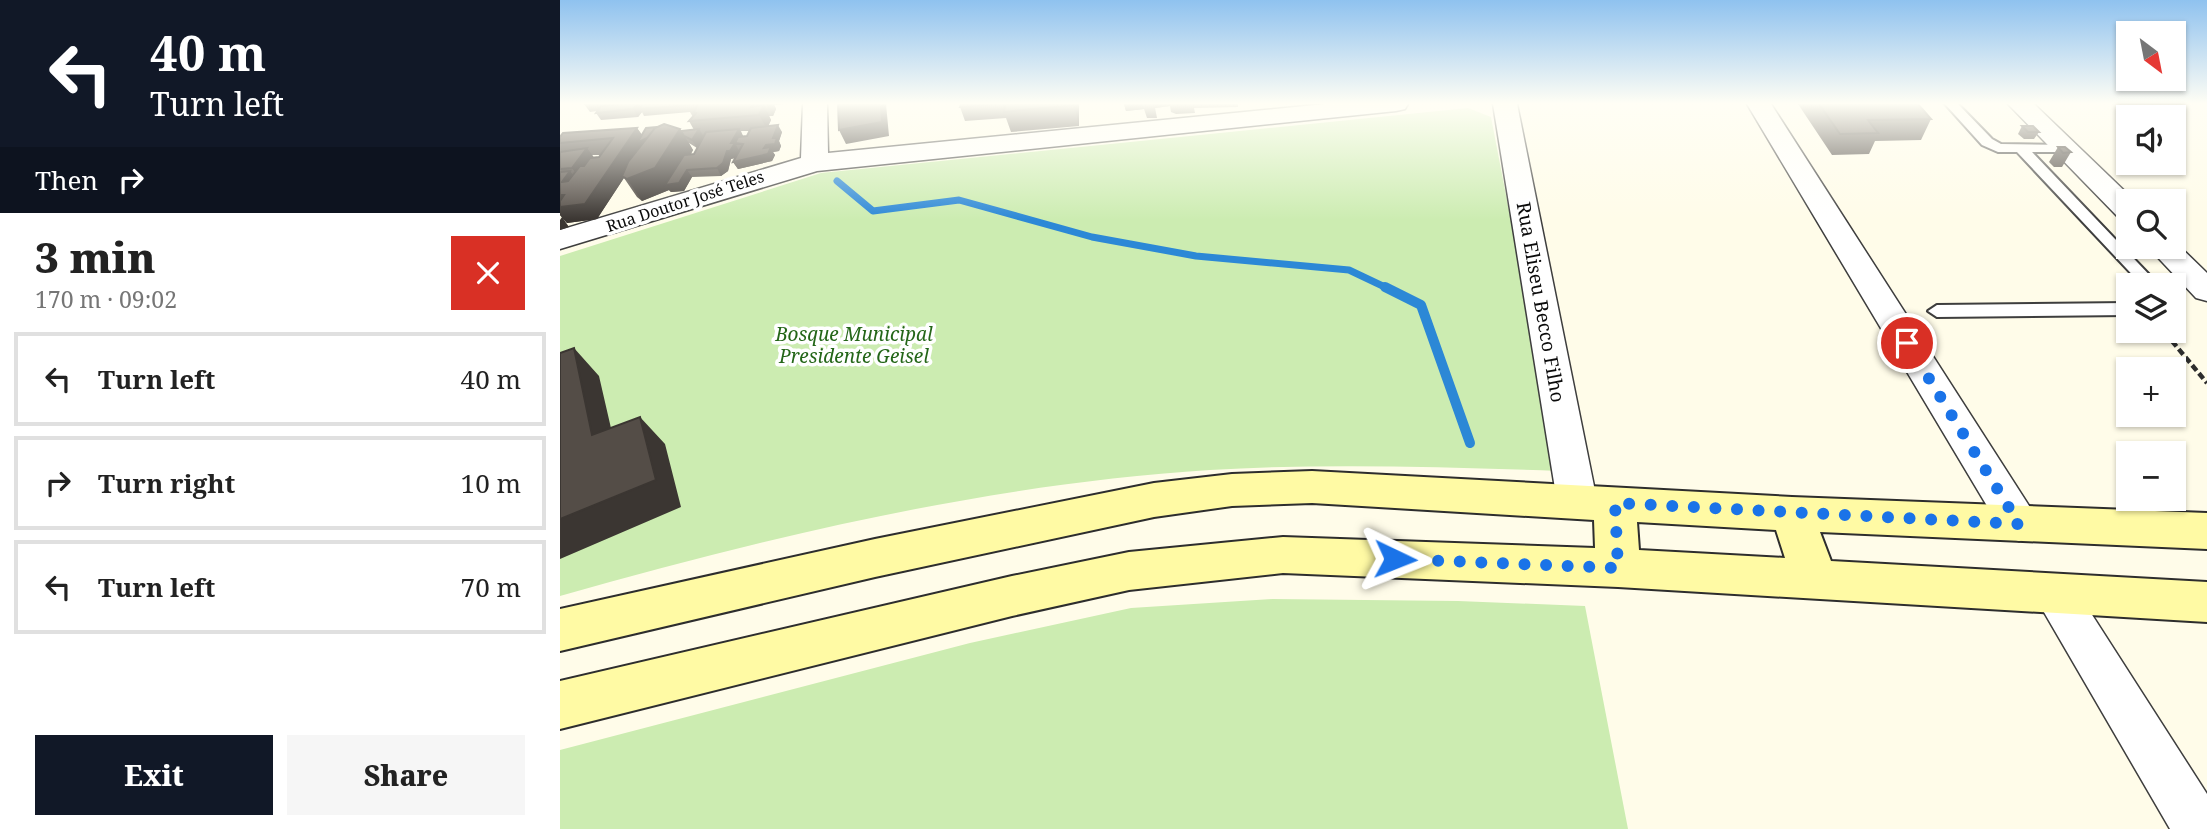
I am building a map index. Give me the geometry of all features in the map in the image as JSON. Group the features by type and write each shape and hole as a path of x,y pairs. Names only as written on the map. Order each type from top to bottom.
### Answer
{"main road":[{"path":"560,630 875,558 1180,497 1232,490 1312,487 1792,514 2207,531"},
{"path":"1596,502 1618,568"},
{"path":"1792,514 1815,580"},
{"path":"560,705 1012,596 1129,571 1283,555 1618,568 2207,602"}],"street":[{"path":"814,143 814,163"},
{"name":"Rua Doutor José Teles","path":"560,240 814,163 1014,143"},
{"name":"Rua Eliseu Becco Filho","path":"1510,143 1596,502"},
{"path":"1783,143 2019,524"},
{"path":"2060,143 2116,199"},
{"path":"2175,259 2207,291"},
{"path":"2056,594 2199,829"}],"lane":[{"path":"1989,143 2004,150 2065,148"},
{"path":"2021,150 2139,273"},
{"path":"1937,311 2116,309"}],"path":[{"path":"2174,343 2207,383"}],"green space":[{"name":"Bosque Municipal Presidente Geisel","path":"1123,143 1496,143 1559,471 1384,466 1254,468 1127,477 1045,487 963,500 801,533 560,596 560,256 821,173"},
{"path":"1272,599 1458,601 1585,606 1628,829 560,829 560,750 970,643 1131,608"}],"building":[{"path":"610,143 627,143 585,204 560,207 564,195 560,195 560,172 570,171 562,182 568,181 590,158 599,157"},
{"path":"643,143 671,143 655,168 627,179 622,176 628,162"},
{"path":"700,143 735,143 717,168 687,170 679,183 665,185 684,155 694,154"},
{"path":"735,143 775,143 764,148 771,147 768,154 733,162 743,144"},
{"path":"2058,147 2065,147 2071,152 2063,153"},
{"path":"587,148 572,168 560,169 560,152"},
{"path":"574,348 592,435 640,417 656,480 560,519 560,353"}],"waterway":[{"path":"837,181 873,211 959,200 1092,237 1196,256 1349,270 1389,289"},
{"path":"1385,287 1389,289"},
{"path":"1389,289 1421,305 1470,443"}],"route":[{"path":"1395,559 1618,568 1615,503 2019,524 1907,343"}]}
